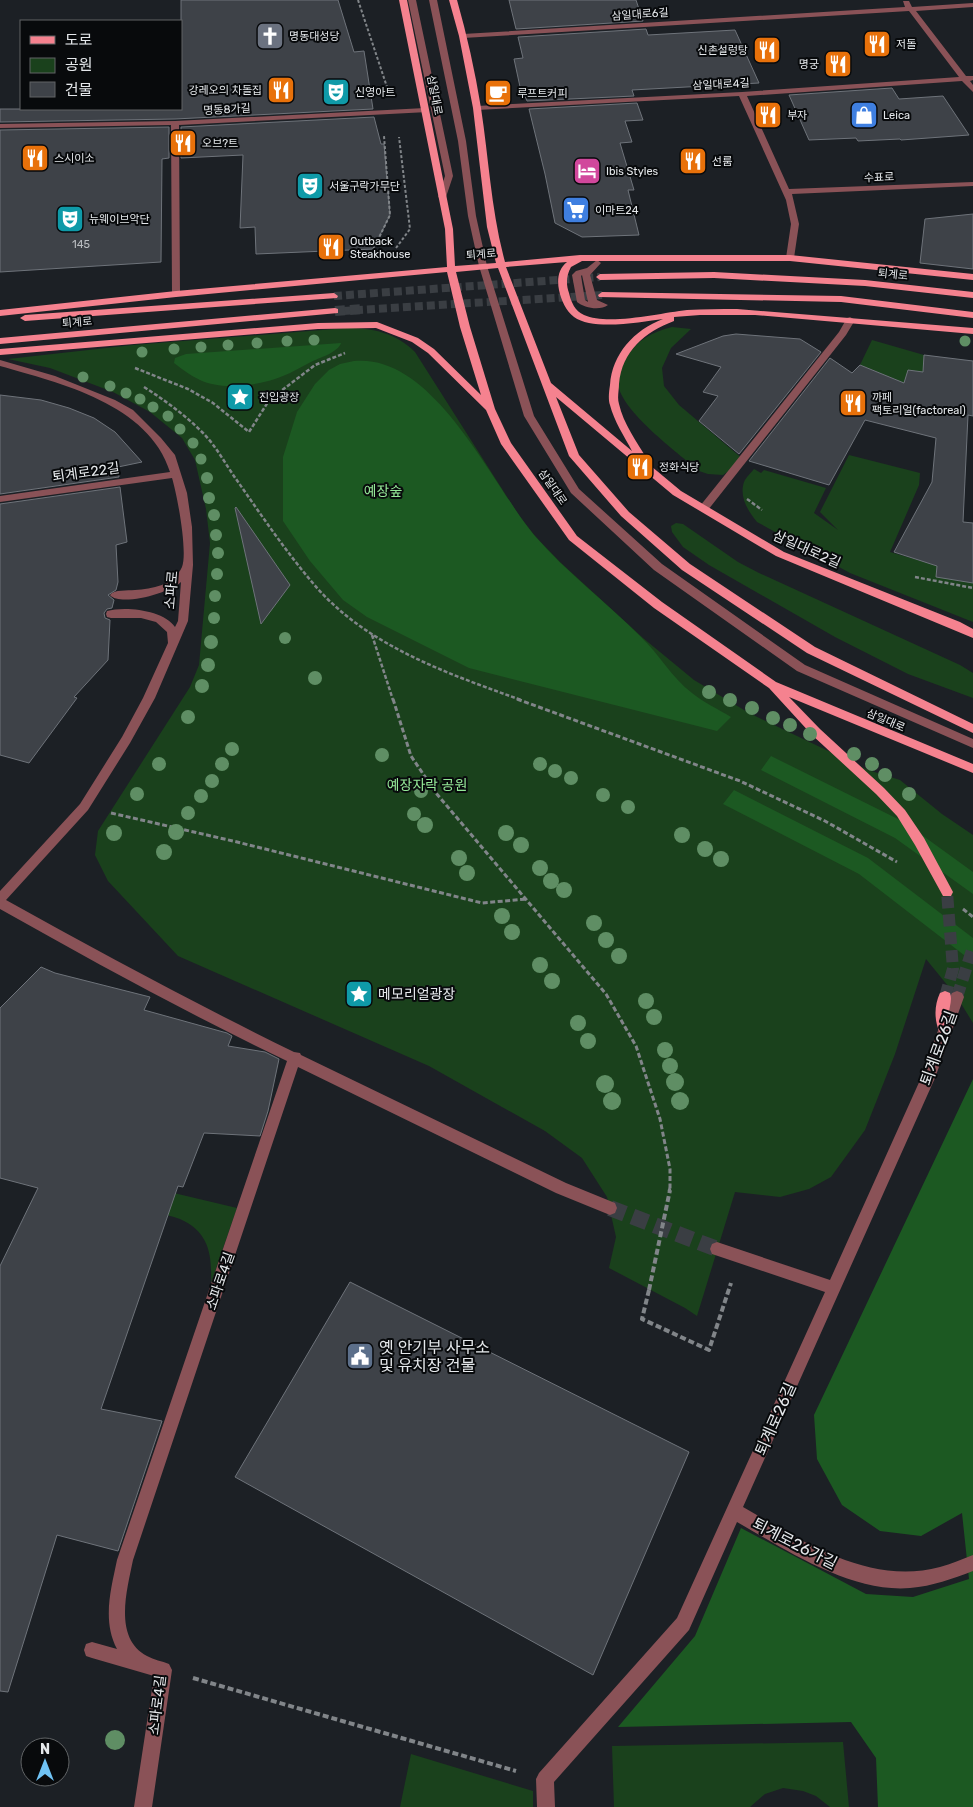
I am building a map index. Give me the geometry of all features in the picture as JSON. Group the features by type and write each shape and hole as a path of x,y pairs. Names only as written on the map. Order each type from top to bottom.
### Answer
{"main road":[{"name":"삼일대로","path":"403,0 448,229 451,269 465,327 490,409 506,444 573,538 658,606 772,685 970,768"},
{"path":"453,0 463,36 476,108 491,226 501,265 574,456 625,514 686,567 811,650 973,729"},
{"name":"퇴계로","path":"0,314 176,294 580,258 790,258 973,277"},
{"path":"580,258 567,266 563,276 566,302 575,314 584,318 612,321 700,312 783,314 973,331"},
{"name":"퇴계로","path":"600,277 714,275 865,283 973,295"},
{"path":"602,295 841,299 973,315"},
{"name":"퇴계로","path":"0,320 334,296"},
{"name":"퇴계로","path":"0,342 335,312"},
{"path":"644,464 614,402 614,376 620,358 633,341 654,327 676,317 700,312"},
{"path":"0,352 318,326 377,326 415,340 431,351 490,409"},
{"name":"삼일대로2길","path":"546,384 677,493 780,554 956,625 973,634"},
{"path":"772,685 842,758 881,792 900,812 918,838 946,892"}],"street":[{"path":"412,0 449,176 442,197"},
{"name":"삼일대로","path":"433,0 462,140 472,216 483,266 529,416 575,491 658,567 801,668 973,744"},
{"path":"904,0 969,78 973,90"},
{"name":"삼일대로6길","path":"463,36 973,5"},
{"name":"삼일대로4길","path":"476,108 742,94 969,78"},
{"path":"742,94 786,192 795,224 790,258"},
{"name":"명동8가길","path":"0,126 175,123 425,110"},
{"path":"175,123 176,294"},
{"name":"수표로","path":"786,192 973,184"},
{"path":"597,263 590,272 586,275 593,302 604,305 589,305 582,302 576,275 590,271 597,263"},
{"path":"704,508 843,333 850,320"},
{"name":"소파로","path":"0,363 78,387 112,402 130,412 158,440 170,455 182,493 187,527 188,565 183,621 144,706 84,807 0,899"},
{"name":"퇴계로22길","path":"0,499 177,474"},
{"path":"115,595 146,593 162,589 182,577 188,565"},
{"path":"111,614 140,614 154,617 169,627 173,636 173,642"},
{"path":"0,903 112,966 211,1018 295,1057 552,1184 610,1208"},
{"name":"퇴계로26길","path":"545,1779 683,1624 928,1078 945,1029 951,997"},
{"name":"소파로4길","path":"143,1807 163,1670 138,1660 126,1648 116,1629 118,1598 126,1560 295,1057"},
{"path":"717,1249 834,1288"},
{"name":"퇴계로26가길","path":"734,1511 825,1562 875,1578 924,1579 951,1573 973,1563"},
{"path":"92,1650 163,1670"},
{"path":"545,1779 546,1807"}],"path":[{"path":"374,275 373,250 390,215 383,115 380,111"},
{"path":"129,366 188,389 213,402 248,432 268,402 281,391 315,365 348,352"},
{"path":"226,463 274,533 318,589 348,616 372,634 441,671 740,781 826,821"},
{"path":"726,479 768,514"},
{"path":"914,577 973,588"},
{"path":"372,634 411,756 436,793 606,994 636,1046 660,1119 670,1169 670,1188 642,1319 709,1350 740,1257"},
{"path":"84,807 233,840 482,903 527,899"},
{"path":"163,1670 545,1779"}],"green space":[{"path":"672,327 691,329 671,348 662,368 664,386 679,405 744,460 723,475 699,471 639,419 621,395 618,384 619,374 622,364 630,352 646,338 658,331"},
{"name":"예장자락 공원","path":"347,328 366,329 384,333 400,340 415,352 518,514 535,536 560,562 643,638 694,680 749,713 868,770 900,780 942,814 973,835 973,1023 957,997 926,959 895,1054 865,1130 831,1177 809,1189 780,1197 735,1192 697,1316 609,1268 616,1237 607,1197 582,1158 545,1131 429,1066 178,956 108,881 95,855 98,831 190,687 199,665 210,543 206,509 195,460 182,438 150,412 113,392 50,368 8,359 133,345"},
{"path":"872,340 924,355 923,372 908,370 904,383 860,365"},
{"path":"341,343 337,349 329,354 285,375 247,385 227,386 208,383 193,377 174,363 175,358 186,354"},
{"name":"예장숲","path":"354,361 383,364 410,378 435,399 458,426 517,512 546,549 641,637 685,687 731,717 717,731 469,668 367,617 343,600 310,561 283,521 283,457 297,412 315,384 329,370 340,364"},
{"path":"849,455 920,473 919,485 890,552 973,576 973,622 850,573 757,522 748,508 743,493 744,482 754,469 761,473 764,470 826,488 814,513 838,530 820,512"},
{"path":"676,523 683,524 738,562 759,573 960,665 973,673 973,698 908,674 835,637 709,565 683,547 672,532 671,526"},
{"path":"771,756 904,822 973,872 973,894 895,838 761,770"},
{"path":"734,790 868,858 973,938 973,962 859,874 723,804"},
{"path":"973,1079 973,1807 878,1807 876,1758 851,1722 618,1727 695,1636 741,1528 866,1594 913,1597 969,1579 962,1513 921,1536 880,1531 842,1505 817,1459 814,1415"},
{"path":"98,1175 237,1208 211,1283 211,1263 207,1245 197,1230 180,1219 163,1214 142,1203"},
{"path":"843,1742 849,1807 830,1807 816,1796 803,1791 783,1788 765,1794 750,1807 614,1807 612,1746"},
{"path":"411,1754 533,1791 533,1807 400,1807"}],"building":[{"path":"181,0 338,0 354,52 364,51 373,109 175,119 0,122 0,109 182,110"},
{"path":"509,0 636,0 643,21 516,29"},
{"path":"646,29 648,35 735,30 759,83 632,90 634,96 527,101 525,96 522,96 514,59 523,58 518,37"},
{"path":"892,88 899,99 943,96 969,135 901,140 858,141 856,138 809,140 789,95"},
{"path":"637,103 643,120 625,121 632,142 620,143 634,190 628,190 639,235 582,237 555,223 529,109"},
{"path":"374,117 381,144 384,144 390,215 373,249 256,254 255,227 240,228 243,155 181,158 181,127"},
{"path":"169,127 169,158 162,159 161,262 0,272 0,130"},
{"path":"973,214 973,269 920,263 925,219"},
{"path":"736,334 800,339 821,352 739,454 699,421 718,396 703,392 721,367 676,354 723,336"},
{"path":"924,355 973,361 973,416 968,415 963,522 973,523 973,583 936,577 937,566 894,552 932,482 936,438 865,420 829,485 749,461 830,358 852,373 860,365 904,383 908,370 923,372"},
{"path":"0,395 41,400 94,418 115,432 142,462 118,467 119,477 0,494"},
{"path":"120,487 127,542 116,545 118,582 116,590 108,595 114,600 112,608 107,609 104,613 105,618 110,620 108,660 74,697 77,698 29,763 0,755 0,504"},
{"path":"235,508 290,585 261,624"},
{"path":"41,967 55,973 150,997 144,1010 227,1033 232,1036 228,1046 265,1052 279,1059 268,1111 260,1136 204,1133 183,1187 178,1186 101,1409 162,1421 118,1551 57,1535 8,1692 0,1691 0,1266 38,1188 0,1178 0,1008"},
{"path":"350,1282 689,1452 593,1675 235,1477"}],"tunnel":[{"path":"334,296 600,277"},
{"path":"343,311 602,295"},
{"path":"335,311 364,309"},
{"path":"945,997 953,969 947,892"},
{"path":"957,997 973,947"},
{"path":"610,1208 717,1249"}],"place":[{"name":"명동대성당","path":"270,36"},
{"name":"저돌","path":"877,44"},
{"name":"신촌설렁탕","path":"767,50"},
{"name":"명궁","path":"838,64"},
{"name":"강레오의 차돌집","path":"281,90"},
{"name":"신영아트","path":"336,92"},
{"name":"루프트커피","path":"498,93"},
{"name":"부자","path":"768,115"},
{"name":"Leica","path":"864,115"},
{"name":"오브?트","path":"183,143"},
{"name":"스시이소","path":"35,158"},
{"name":"선룸","path":"693,161"},
{"name":"Ibis Styles","path":"587,171"},
{"name":"서울구락가무단","path":"310,186"},
{"name":"이마트24","path":"576,210"},
{"name":"뉴웨이브악단","path":"70,219"},
{"name":"Outback Steakhouse","path":"331,247"},
{"name":"진입광장","path":"240,397"},
{"name":"까페 팩토리얼(factoreal)","path":"853,403"},
{"name":"정화식당","path":"640,467"},
{"name":"메모리얼광장","path":"359,994"},
{"name":"옛 안기부 사무소 및 유치장 건물","path":"360,1356"}]}
